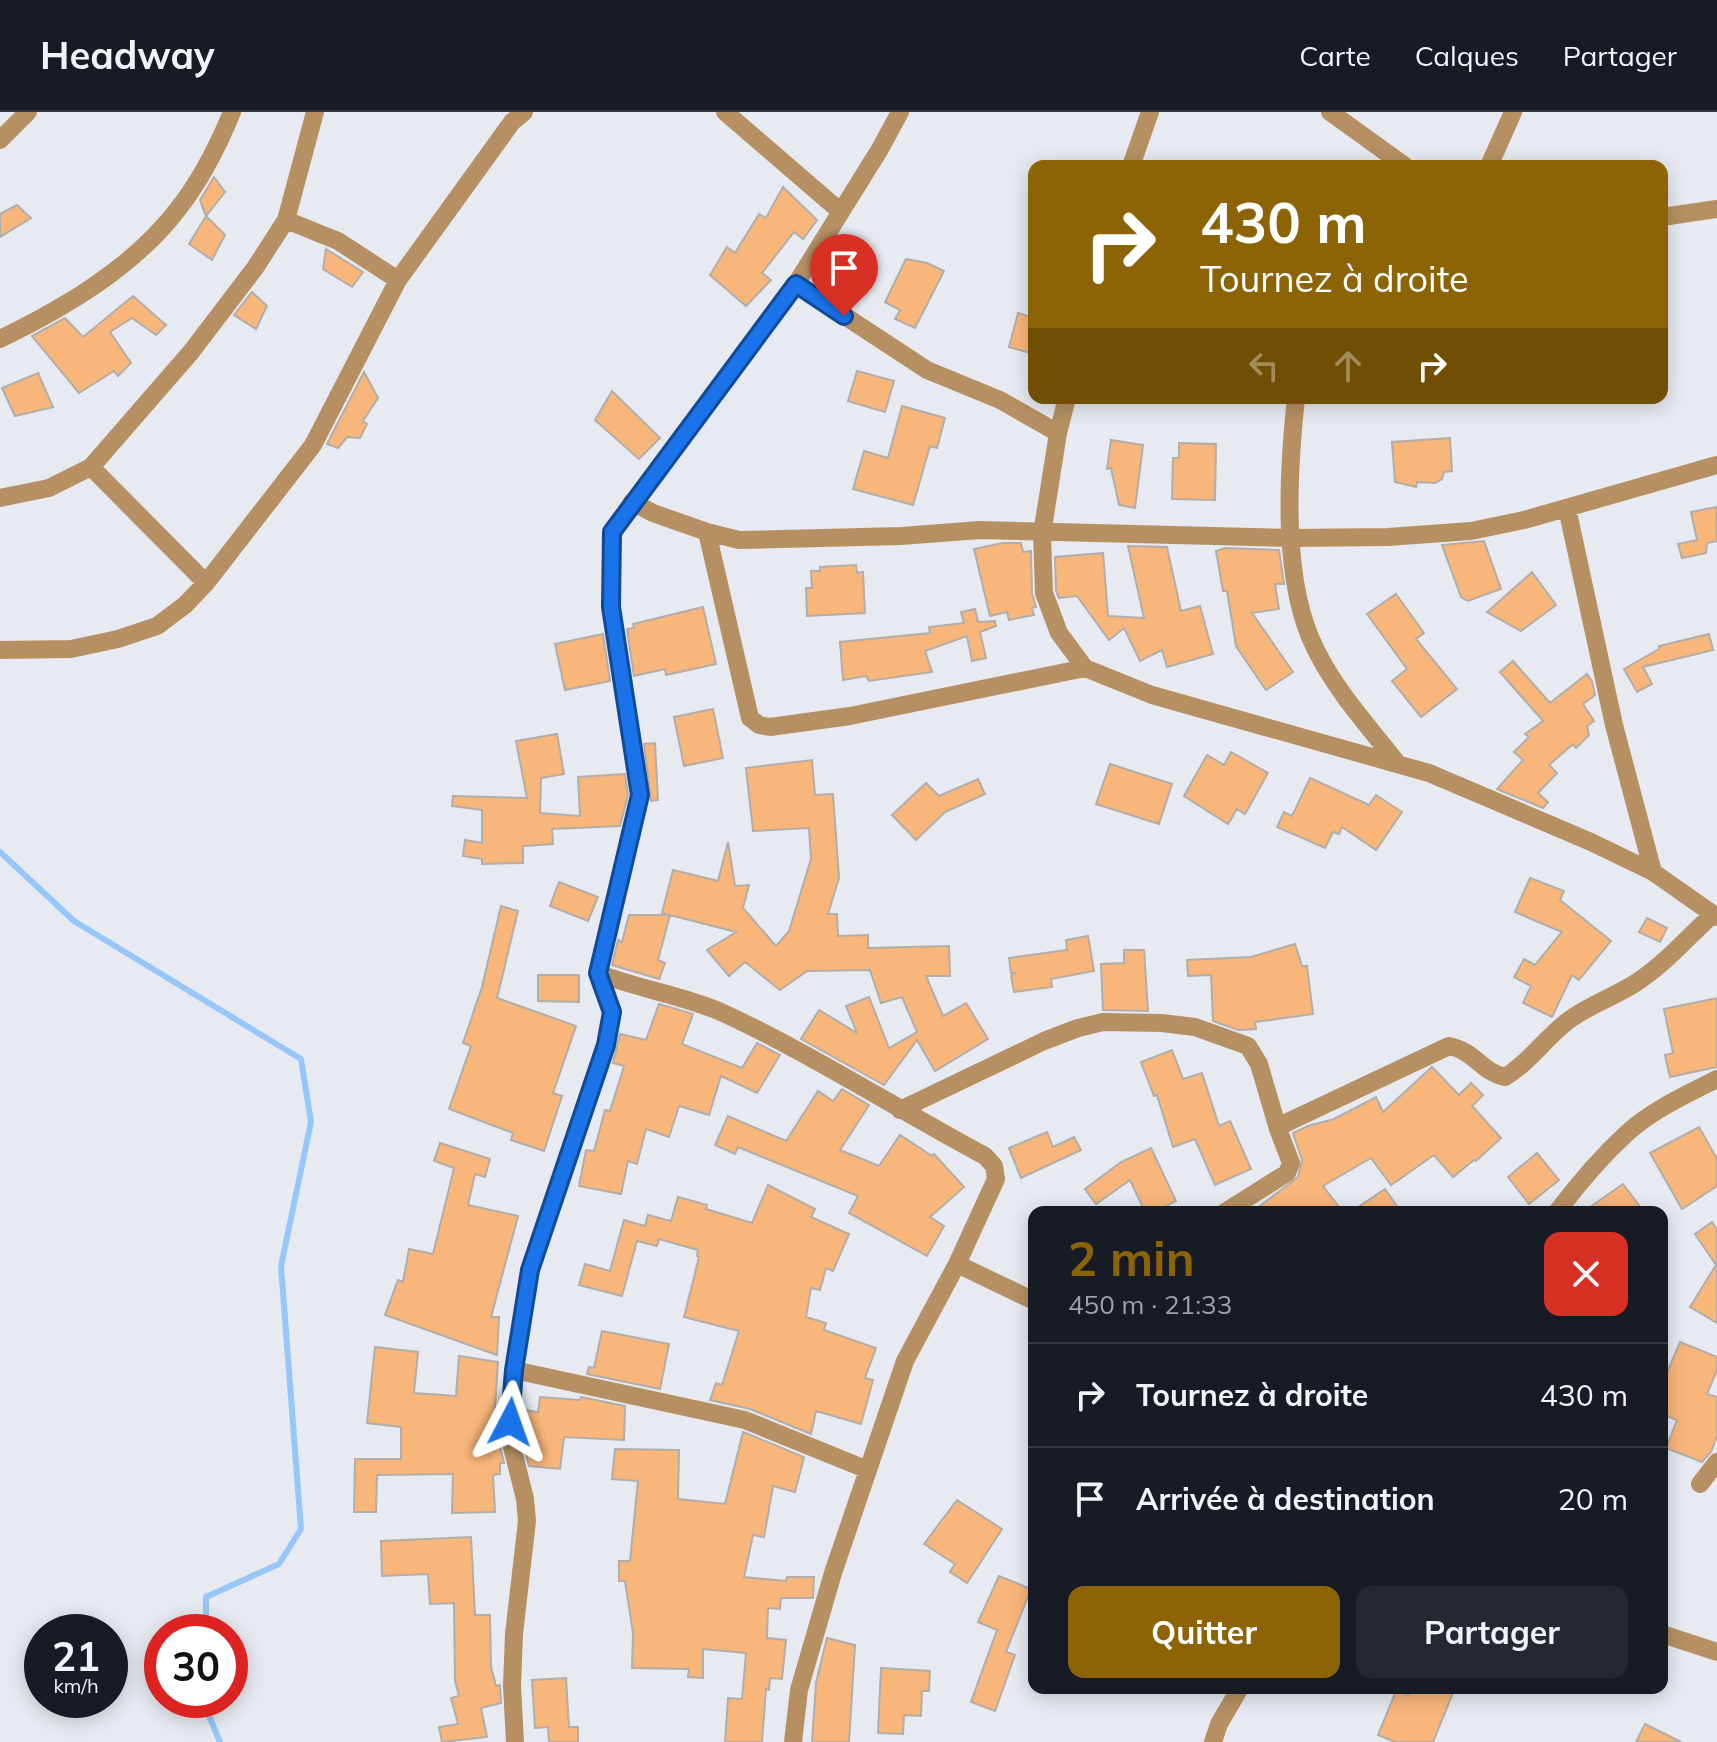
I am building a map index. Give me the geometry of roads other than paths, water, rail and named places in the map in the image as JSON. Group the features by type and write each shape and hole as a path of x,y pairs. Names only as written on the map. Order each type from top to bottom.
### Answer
{"street":[{"path":"0,140 28,112"},
{"path":"0,339 53,313 134,255 178,210 216,149 232,112"},
{"path":"0,498 49,488 91,467 191,352 255,268 286,220 315,112"},
{"path":"0,650 71,649 118,639 157,626 185,605 206,583 313,445 398,280 512,122 524,112"},
{"path":"725,112 841,212"},
{"path":"515,1742 512,1686 514,1634 527,1521 525,1499 510,1439 514,1370 530,1270 606,1045 612,1012 598,973 640,795 611,607 612,532 796,284 900,112"},
{"path":"1133,160 1150,112"},
{"path":"1330,112 1397,160"},
{"path":"1492,160 1513,112"},
{"path":"1668,216 1717,209"},
{"path":"286,220 338,241 398,280"},
{"path":"796,284 927,370 1000,400 1058,433"},
{"path":"1065,404 1042,534 1044,593 1059,633 1085,668 1152,695 1429,773 1497,800 1653,872 1714,916 1632,986 1592,1004 1566,1022 1521,1068 1505,1077 1493,1075 1465,1049 1449,1046 1278,1129"},
{"path":"1296,404 1290,538 1303,617 1316,650 1336,682 1398,764"},
{"path":"632,502 653,513 739,540 901,536 980,530 1042,534 1388,537 1471,531 1567,508 1717,465"},
{"path":"91,467 206,583"},
{"path":"1567,508 1614,725 1653,872"},
{"path":"707,532 750,718 759,725 770,727 850,716 1085,668"},
{"path":"598,973 719,1011 851,1080 985,1156 994,1166 996,1179 957,1264 905,1361 833,1573 799,1690 793,1742"},
{"path":"900,1110 1044,1041 1078,1028 1103,1022 1195,1027 1248,1046 1259,1064 1291,1163 1287,1173 1235,1206"},
{"path":"1562,1206 1584,1176 1629,1131 1675,1101 1717,1079"},
{"path":"957,1264 1028,1298"},
{"path":"514,1370 745,1420 868,1470"},
{"path":"1700,1484 1717,1462"},
{"path":"1668,1636 1717,1652"},
{"path":"1213,1742 1219,1724 1236,1694"}],"waterway":[{"path":"0,852 74,921 301,1059 311,1122 281,1266 301,1529 279,1564 206,1597 206,1614"},
{"path":"210,1718 220,1742"}]}
